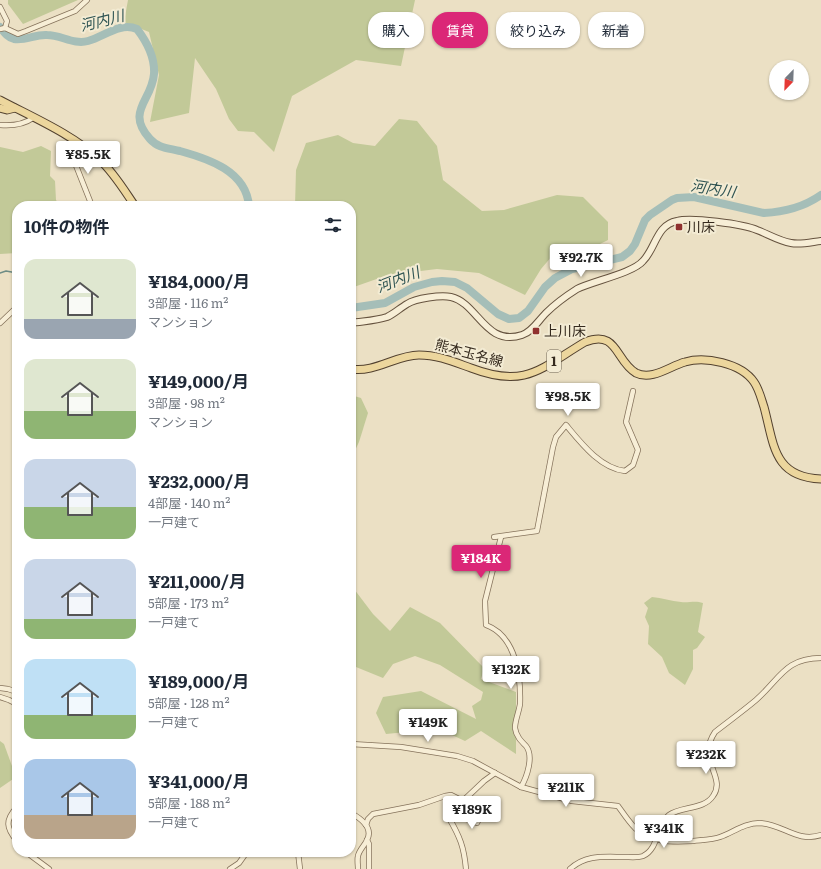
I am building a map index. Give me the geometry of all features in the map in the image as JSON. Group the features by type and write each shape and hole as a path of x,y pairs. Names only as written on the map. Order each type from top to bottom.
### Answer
{"main road":[{"path":"0,100 90,151 110,171 131,201"},
{"path":"0,108 7,110 15,108"},
{"path":"356,322 388,316 412,301 444,296 452,297 460,301 489,329 500,335 513,337 520,336 528,332 555,304 577,290 641,264 662,230 670,222 678,220 708,221 746,226 792,243 821,241"},
{"name":"熊本玉名線","path":"356,369 364,369 415,355 430,355 439,356 490,375 514,377 528,375 541,369 594,338 603,339 610,343 615,347 631,369 641,375 653,374 679,363 695,360 730,365 741,369 753,381 759,391 776,453 784,465 790,471 804,477 821,479"}],"street":[{"path":"0,7 6,21 3,28 18,34 75,11 87,0"},
{"path":"0,125 13,126 27,122 33,118"},
{"path":"78,144 73,152 73,158 90,201"},
{"path":"0,323 12,312"},
{"path":"494,537 537,531 553,447 556,437 566,425 582,443 603,462 625,471 633,465 638,450 626,422 633,391"},
{"path":"500,537 485,601 486,625 497,630 508,644 520,680 520,703 515,727 517,735 526,747 530,756 526,776 521,787"},
{"path":"570,869 582,860 596,856 629,857 642,856 648,853 656,839 661,825 668,816 679,810 701,804 714,796 717,781 708,754 708,747 715,732 757,700 785,670 793,664 802,660 821,658"},
{"path":"0,688 12,691"},
{"path":"0,697 12,702"},
{"path":"356,744 401,747 457,756 473,761 521,787 572,800 618,806 635,828 643,834 656,839 674,842 719,838 745,825 759,823 769,824 804,838 811,838 821,835"},
{"path":"366,825 368,819 373,814 419,805 448,795 459,799 464,799 495,773"},
{"path":"464,799 478,821 477,823 464,818 449,818 459,836 465,852 466,869"},
{"path":"12,813 8,821 12,834"},
{"path":"356,816 361,818 366,825 368,834 367,840 358,856 358,869"},
{"path":"367,840 369,844 369,869"},
{"path":"33,857 49,869"},
{"path":"230,869 239,863 243,857"},
{"path":"299,857 300,869"}],"green space":[{"path":"8,0 78,0 23,24 8,4"},
{"path":"128,0 415,0 412,12 368,12 368,48 405,48 401,66 356,60 292,96 274,152 254,132 238,131 229,119 216,89 195,58 189,113 150,122 159,75 149,32 124,22"},
{"path":"399,119 417,121 437,146 443,180 482,211 504,210 557,195 583,197 608,222 608,240 598,245 585,245 558,249 541,269 525,295 479,273 437,269 388,275 356,286 356,201 295,201 296,170 306,143 338,135 353,143 375,146"},
{"path":"41,146 51,151 50,176 55,181 57,201 12,201 12,253 0,254 0,147 23,152"},
{"path":"356,396 361,398 368,413 356,448"},
{"path":"356,592 373,614 390,631 410,607 440,623 484,668 481,679 516,692 516,754 481,731 465,741 439,729 386,734 376,713 383,697 421,691 476,719 472,706 481,700 483,692 440,665 415,656 393,664 383,678 356,667"},
{"path":"652,597 681,602 703,603 698,632 705,637 697,648 693,650 693,669 685,685 669,673 662,657 648,644 649,626 645,617 648,608 644,603"},
{"path":"0,741 4,744 12,766 12,780 0,788"}],"waterway":[{"name":"河内川","path":"0,27 8,36 14,39 22,39 39,35 52,35 78,42 94,39 119,28 131,27 137,29 150,50 154,68 152,83 140,113 140,121 143,129 150,139 160,146 203,158 224,168 241,184 248,201"},
{"name":"河内川","path":"356,307 385,303 414,287 442,281 455,282 467,288 498,314 509,319 519,318 528,311 545,287 555,278 572,269 622,257 630,251 635,244 645,220 672,200 677,198 694,197 764,213 794,208 808,203 821,195"},
{"path":"0,273 6,271 12,272"}],"place":[{"name":"川床","path":"679,227"},
{"name":"上川床","path":"536,331"}]}
